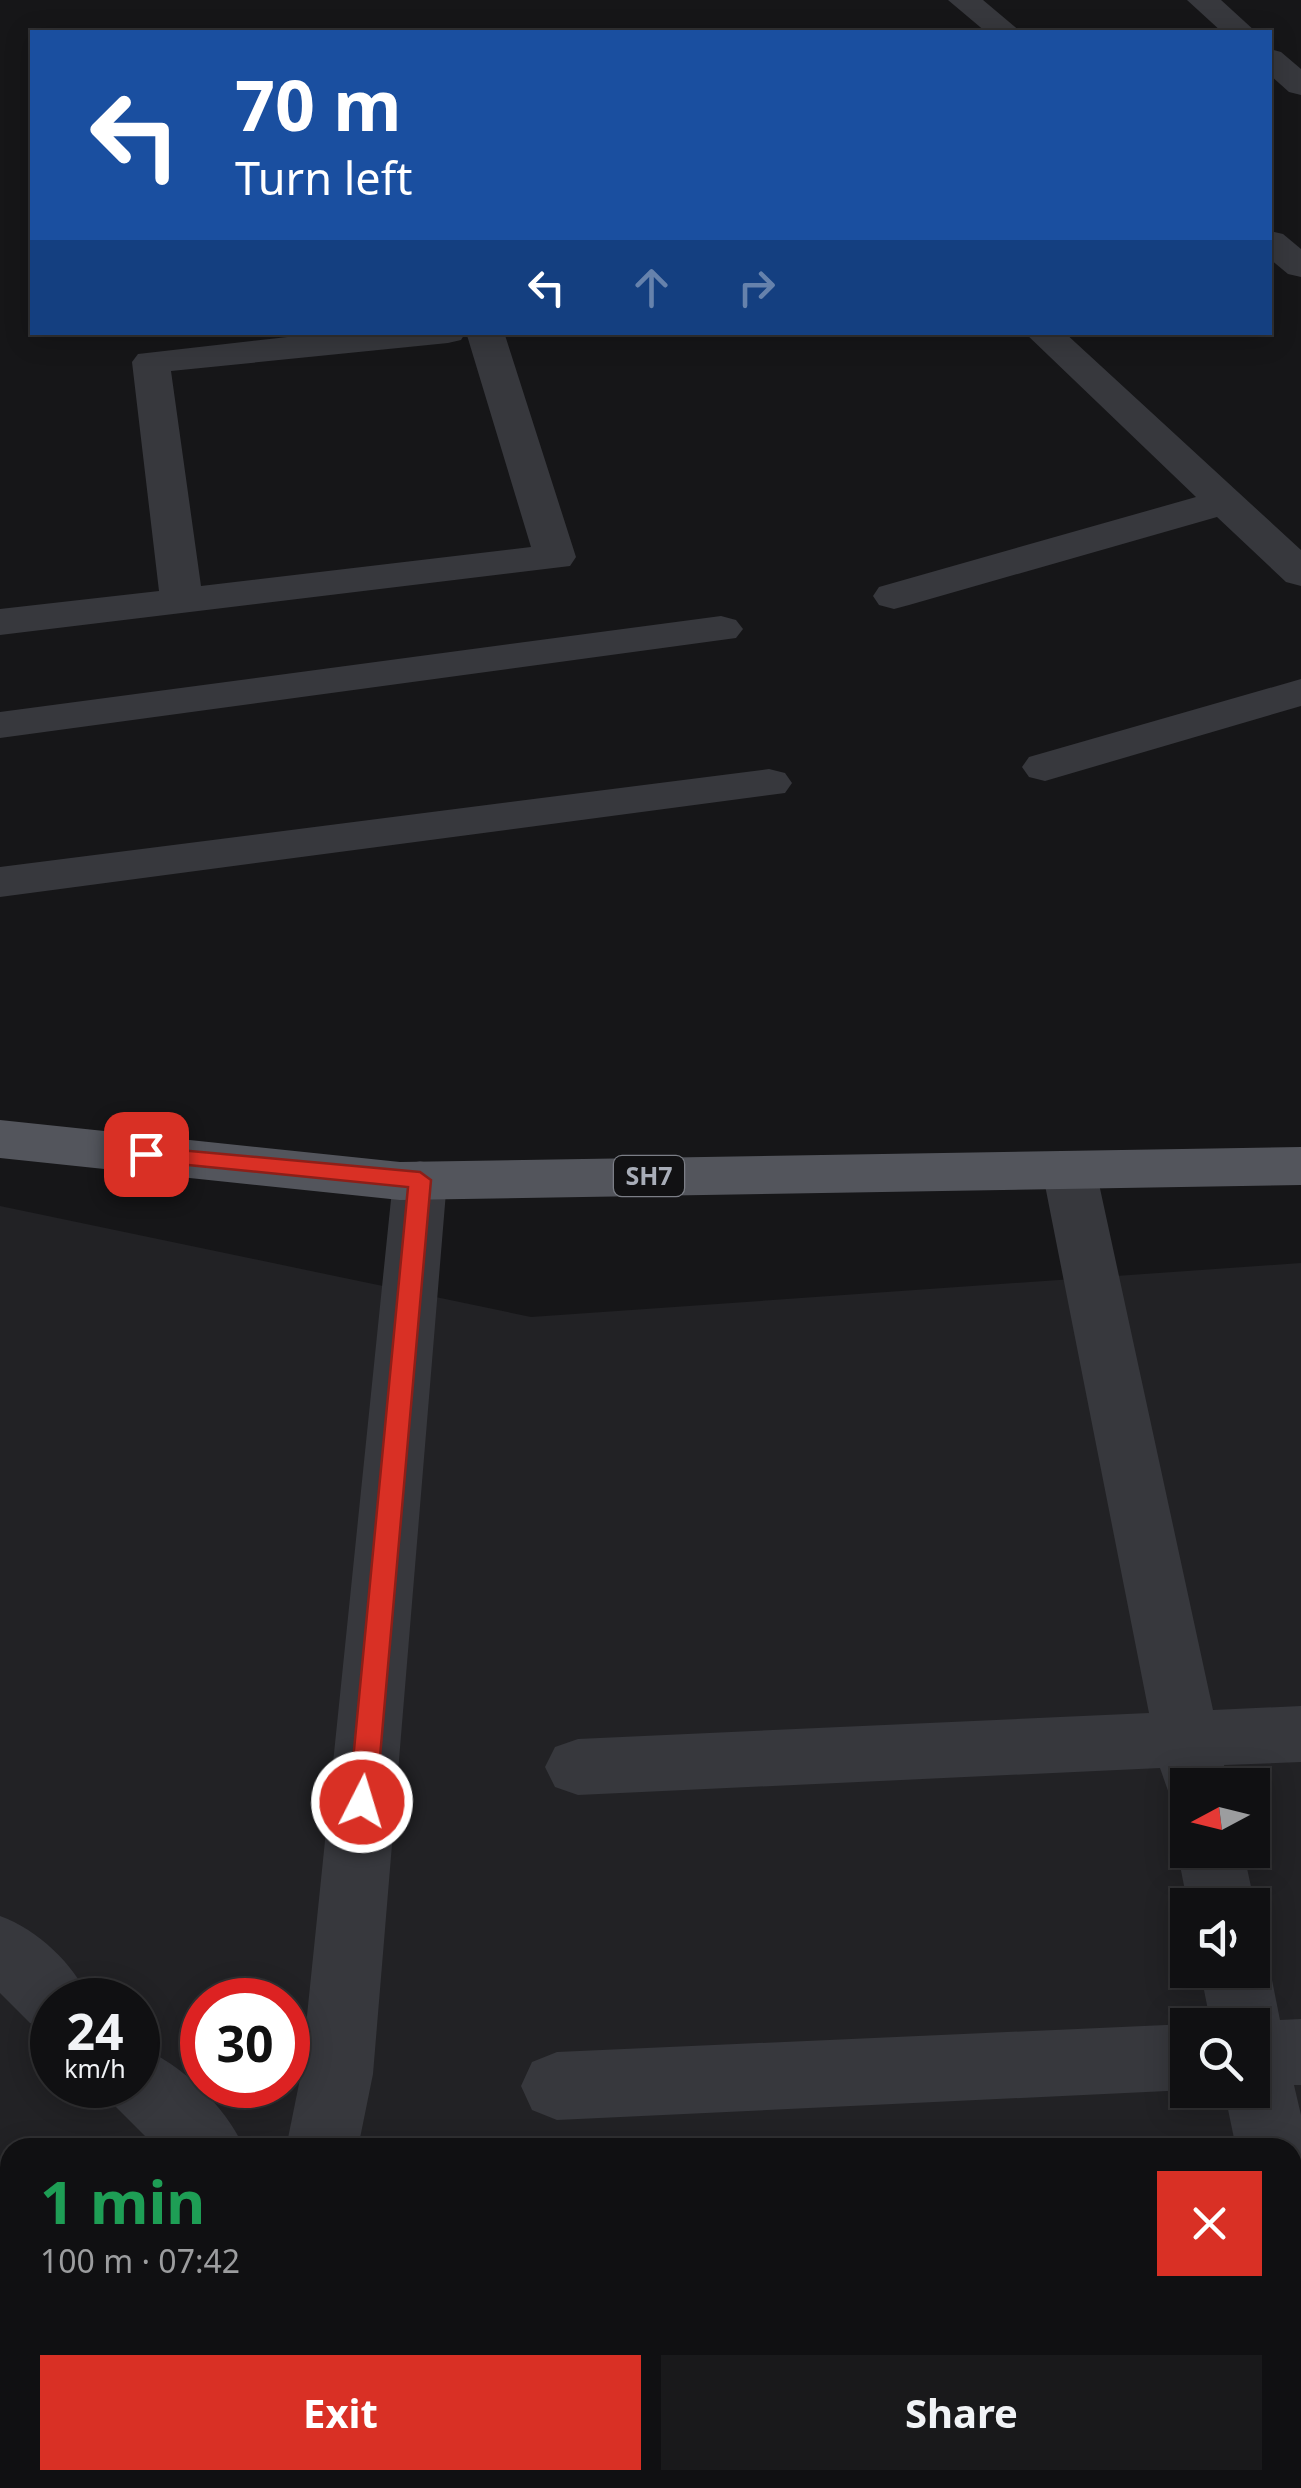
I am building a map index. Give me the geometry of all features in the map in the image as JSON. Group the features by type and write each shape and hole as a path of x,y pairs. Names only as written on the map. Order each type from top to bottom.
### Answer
{"main road":[{"name":"SH7","path":"0,1139 420,1180 1301,1166"}],"street":[{"path":"964,0 1002,30"},
{"path":"1202,0 1238,30"},
{"path":"1272,60 1301,85"},
{"path":"1272,244 1301,266"},
{"path":"182,600 151,362 418,335"},
{"path":"0,622 555,557 487,335"},
{"path":"1045,335 1301,573"},
{"path":"894,596 1225,502"},
{"path":"0,724 721,628"},
{"path":"1045,767 1301,692"},
{"path":"0,882 769,783"},
{"path":"1069,1170 1191,1762"},
{"path":"324,2138 337,2074 420,1180"},
{"path":"578,1767 1191,1762 1301,1734"},
{"path":"0,1947 32,1978"},
{"path":"1270,2138 1252,2054 1301,2052"},
{"path":"557,2086 1170,2058"},
{"path":"160,2101 198,2138"}],"shaded area":[{"path":"0,1206 531,1317 1301,1263 1301,2138 0,2138"}],"route":[{"path":"146,1154 420,1180 362,1802"}]}
